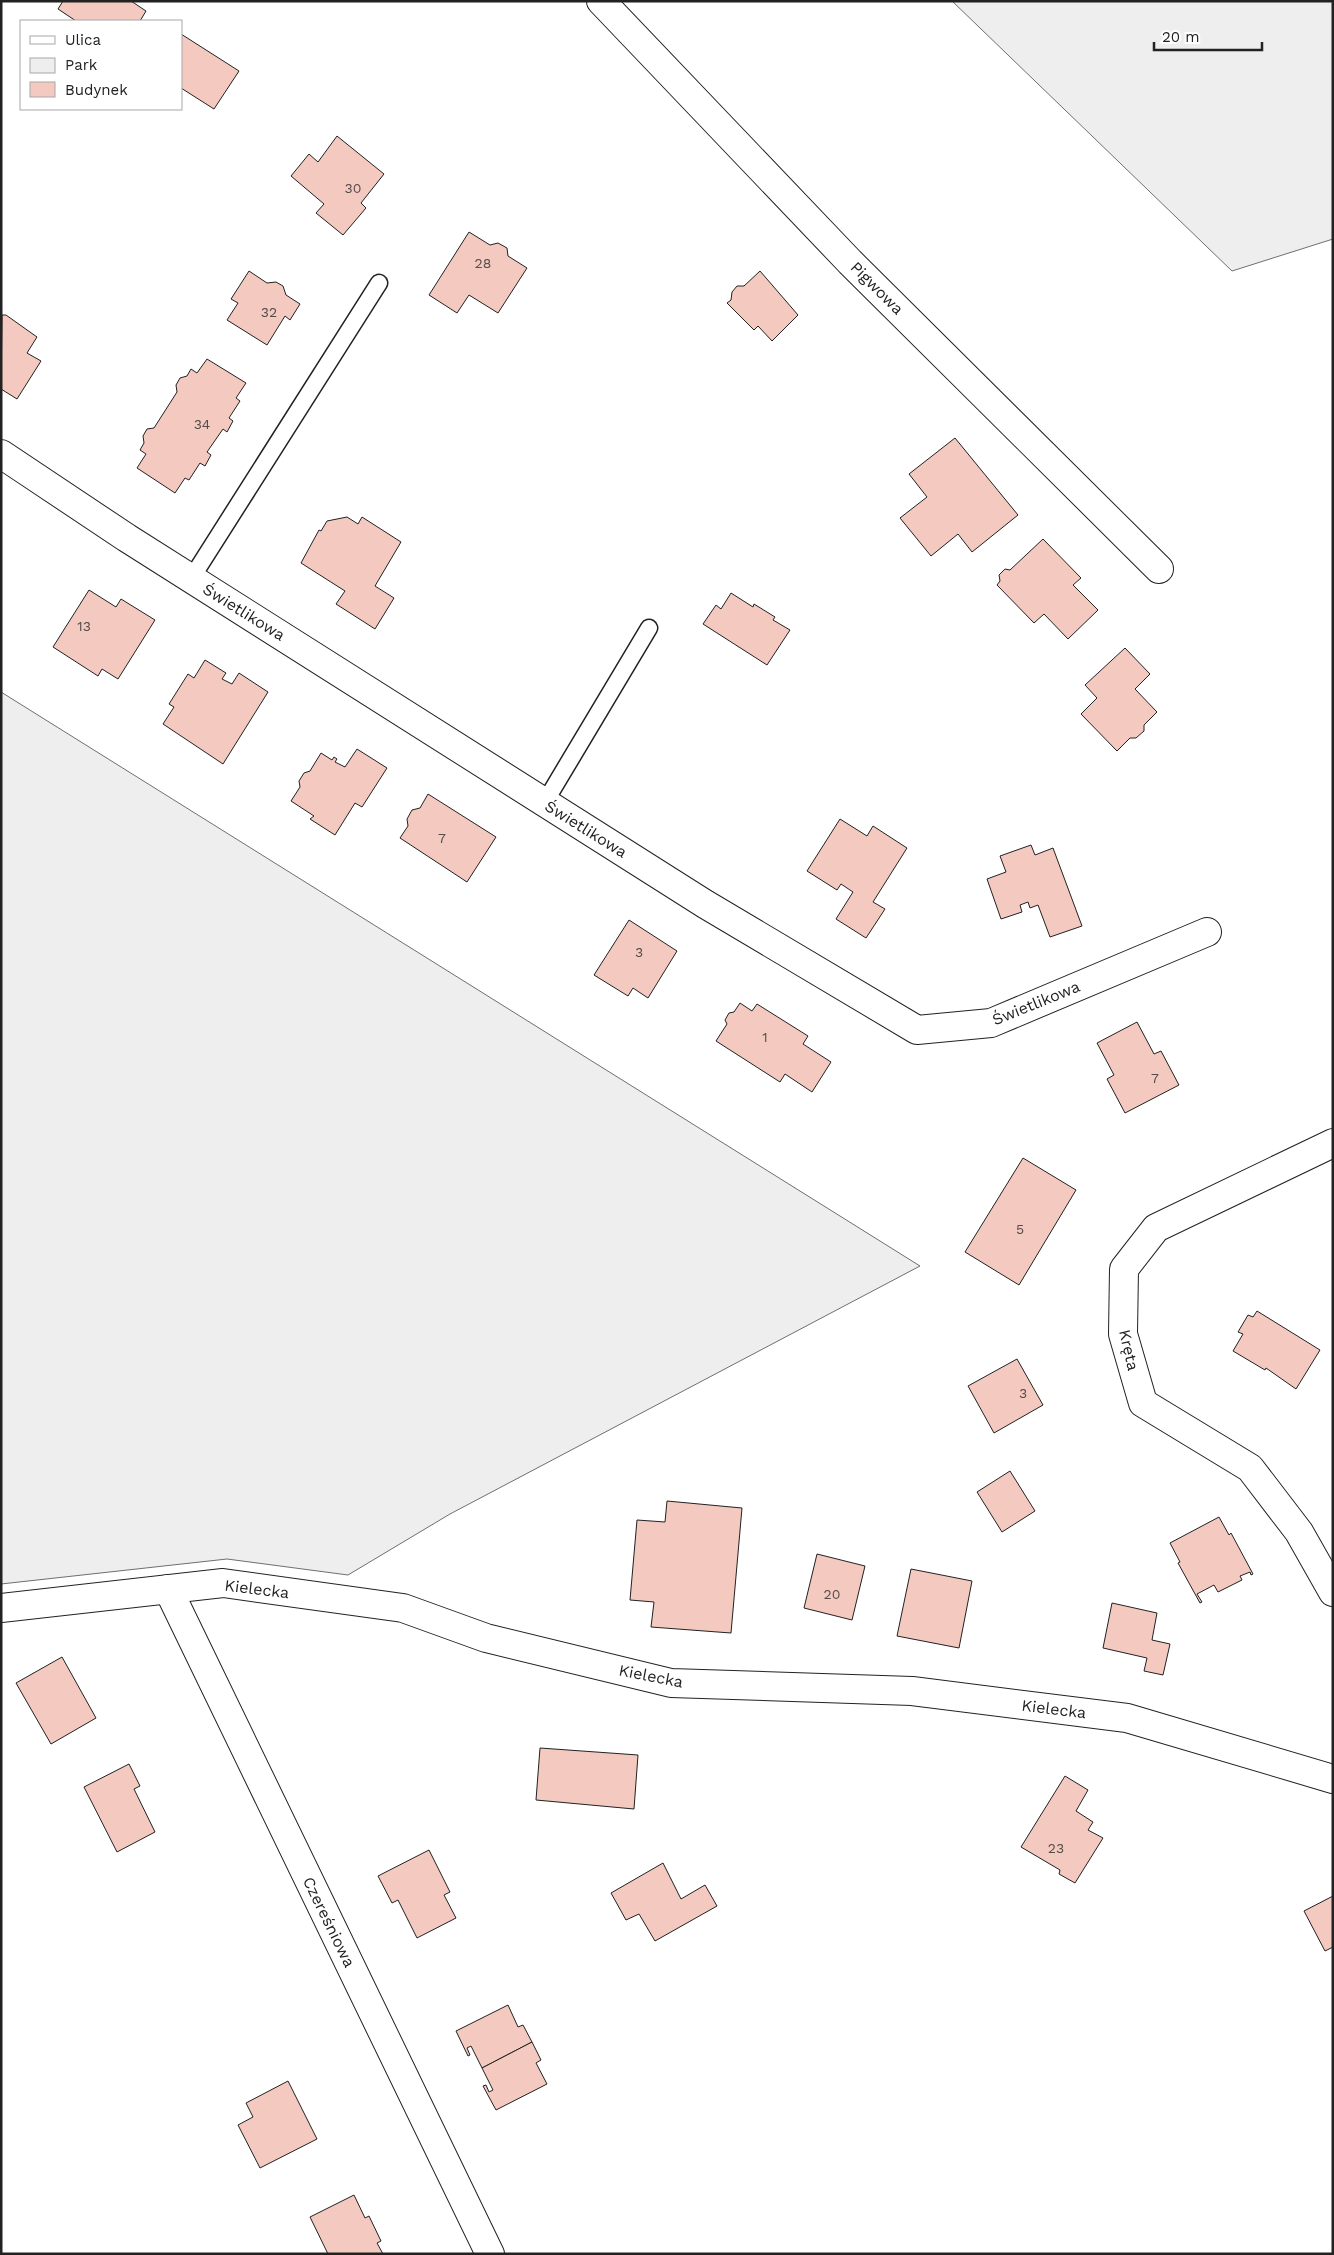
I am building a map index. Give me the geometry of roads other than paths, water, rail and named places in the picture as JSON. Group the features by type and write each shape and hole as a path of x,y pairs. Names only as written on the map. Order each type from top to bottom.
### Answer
{"street":[{"name":"Pigwowa","path":"601,1 850,262 1159,569"},
{"name":"Świetlikowa","path":"1,454 191,579 705,904 917,1030 991,1023 1207,932"},
{"name":"Kręta","path":"1333,1143 1156,1228 1124,1269 1123,1334 1143,1403 1250,1468 1298,1532 1333,1592"},
{"name":"Kielecka","path":"1,1608 223,1583 402,1608 486,1638 671,1683 912,1690 1127,1718 1333,1779"},
{"name":"Czereśniowa","path":"168,1589 490,2254"}],"lane":[{"path":"191,579 379,283"},
{"path":"545,802 649,628"}]}
